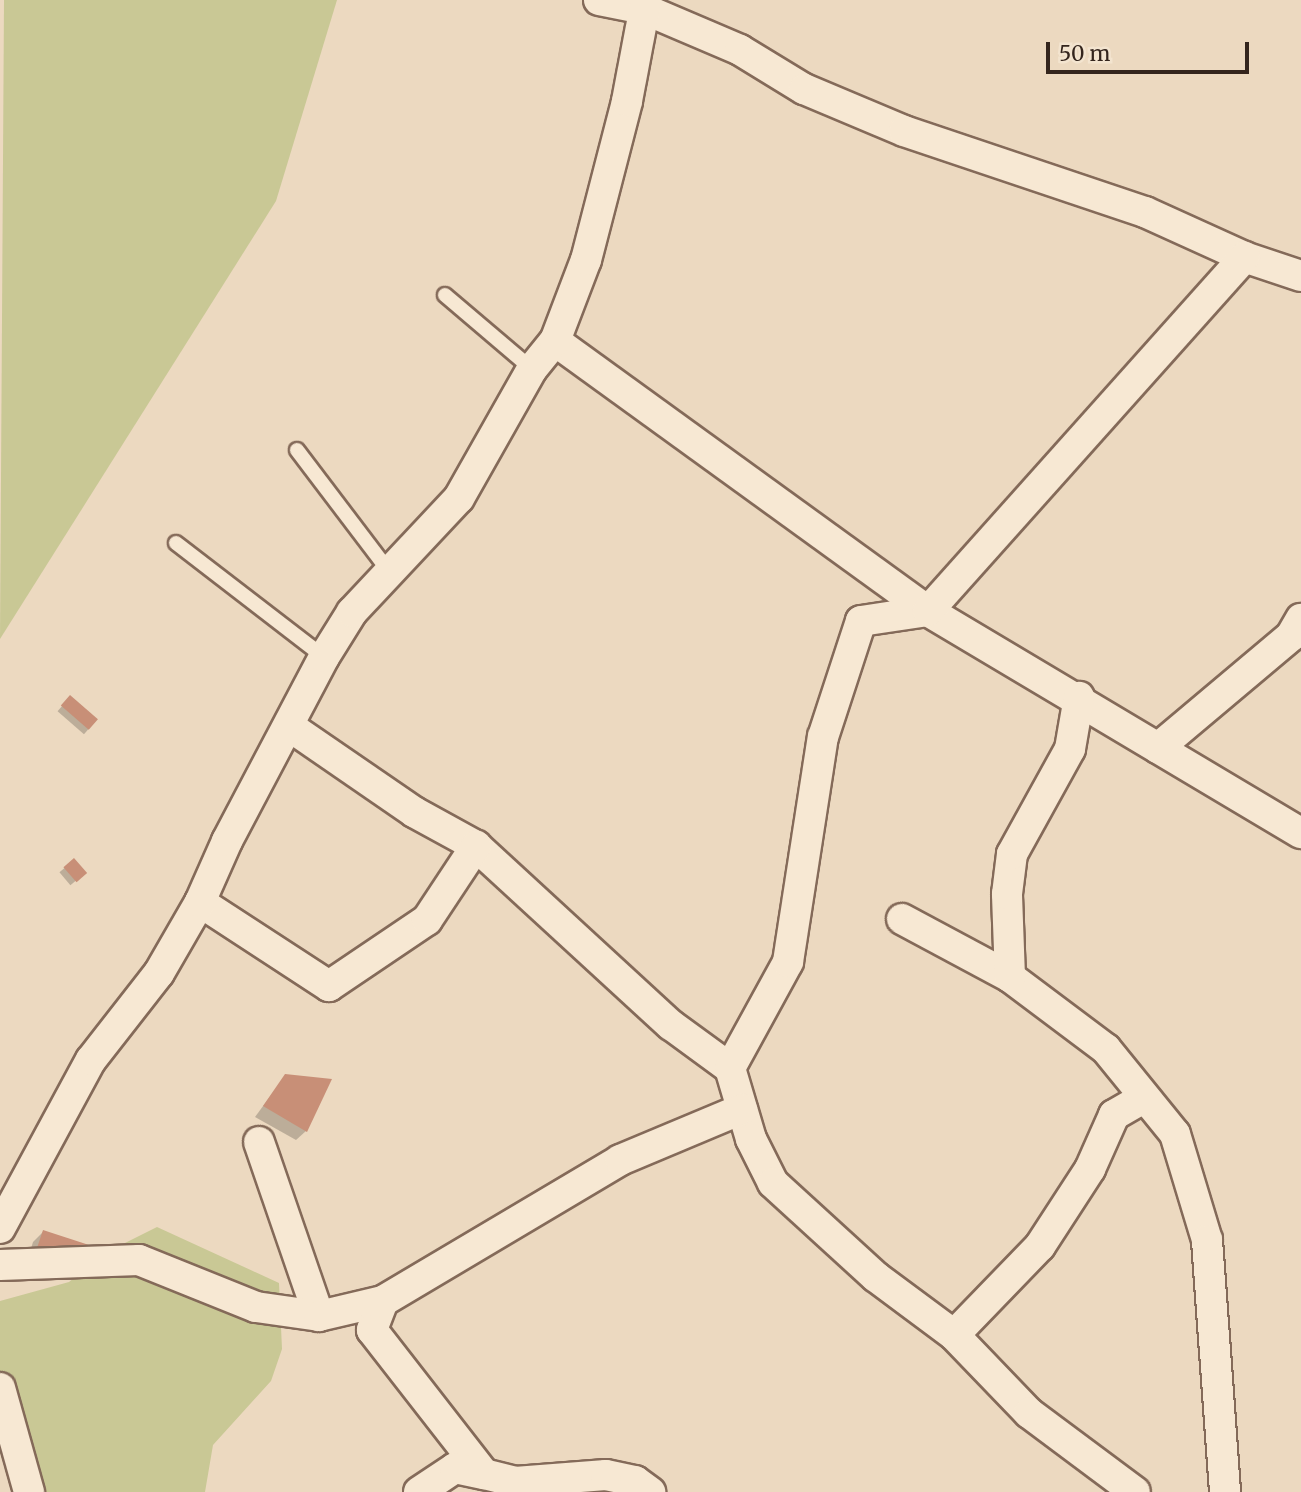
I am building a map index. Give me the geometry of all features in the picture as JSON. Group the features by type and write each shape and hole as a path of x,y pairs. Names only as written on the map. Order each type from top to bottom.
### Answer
{"street":[{"path":"599,0 645,5 740,50 804,89 904,131 1145,212 1244,257 1301,276"},
{"path":"0,1228 91,1059 159,974 200,902 227,841 324,657 352,612 459,498 532,369 555,341 586,260 627,100 645,5"},
{"path":"730,1068 788,962 823,737 860,621 928,611 1244,257"},
{"path":"555,341 928,611 1079,697 1158,748 1301,833"},
{"path":"1158,748 1291,636 1301,619"},
{"path":"1010,977 1007,894 1012,854 1070,749 1079,697"},
{"path":"289,726 414,812 476,846 671,1025 730,1068 742,1109 773,1183 876,1277 954,1335 1029,1413 1135,1492"},
{"path":"200,902 329,986 427,920 476,846"},
{"path":"902,919 1010,977 1105,1049 1175,1134 1207,1240 1225,1492"},
{"path":"954,1335 1040,1246 1090,1169 1114,1115 1144,1098"},
{"path":"0,1265 139,1261 256,1307 318,1316 383,1301 621,1160 742,1109"},
{"path":"259,1142 318,1316"},
{"path":"383,1301 372,1330 484,1474"},
{"path":"0,1388 29,1492"},
{"path":"419,1492 456,1468 515,1482 606,1475 635,1481 650,1492"}],"lane":[{"path":"445,295 532,369"},
{"path":"297,450 390,571"},
{"path":"176,543 324,657"}],"shaded area":[{"path":"4,0 337,0 276,201 0,639"},
{"path":"157,1227 279,1283 282,1349 271,1381 213,1445 205,1492 38,1492 0,1419 0,1301 69,1282 107,1252"}],"building":[{"path":"70,695 98,719 89,730 61,706"},
{"path":"74,858 87,873 77,882 63,867"},
{"path":"285,1074 332,1079 307,1132 263,1106"},
{"path":"43,1230 89,1245 75,1262 36,1251"}]}
